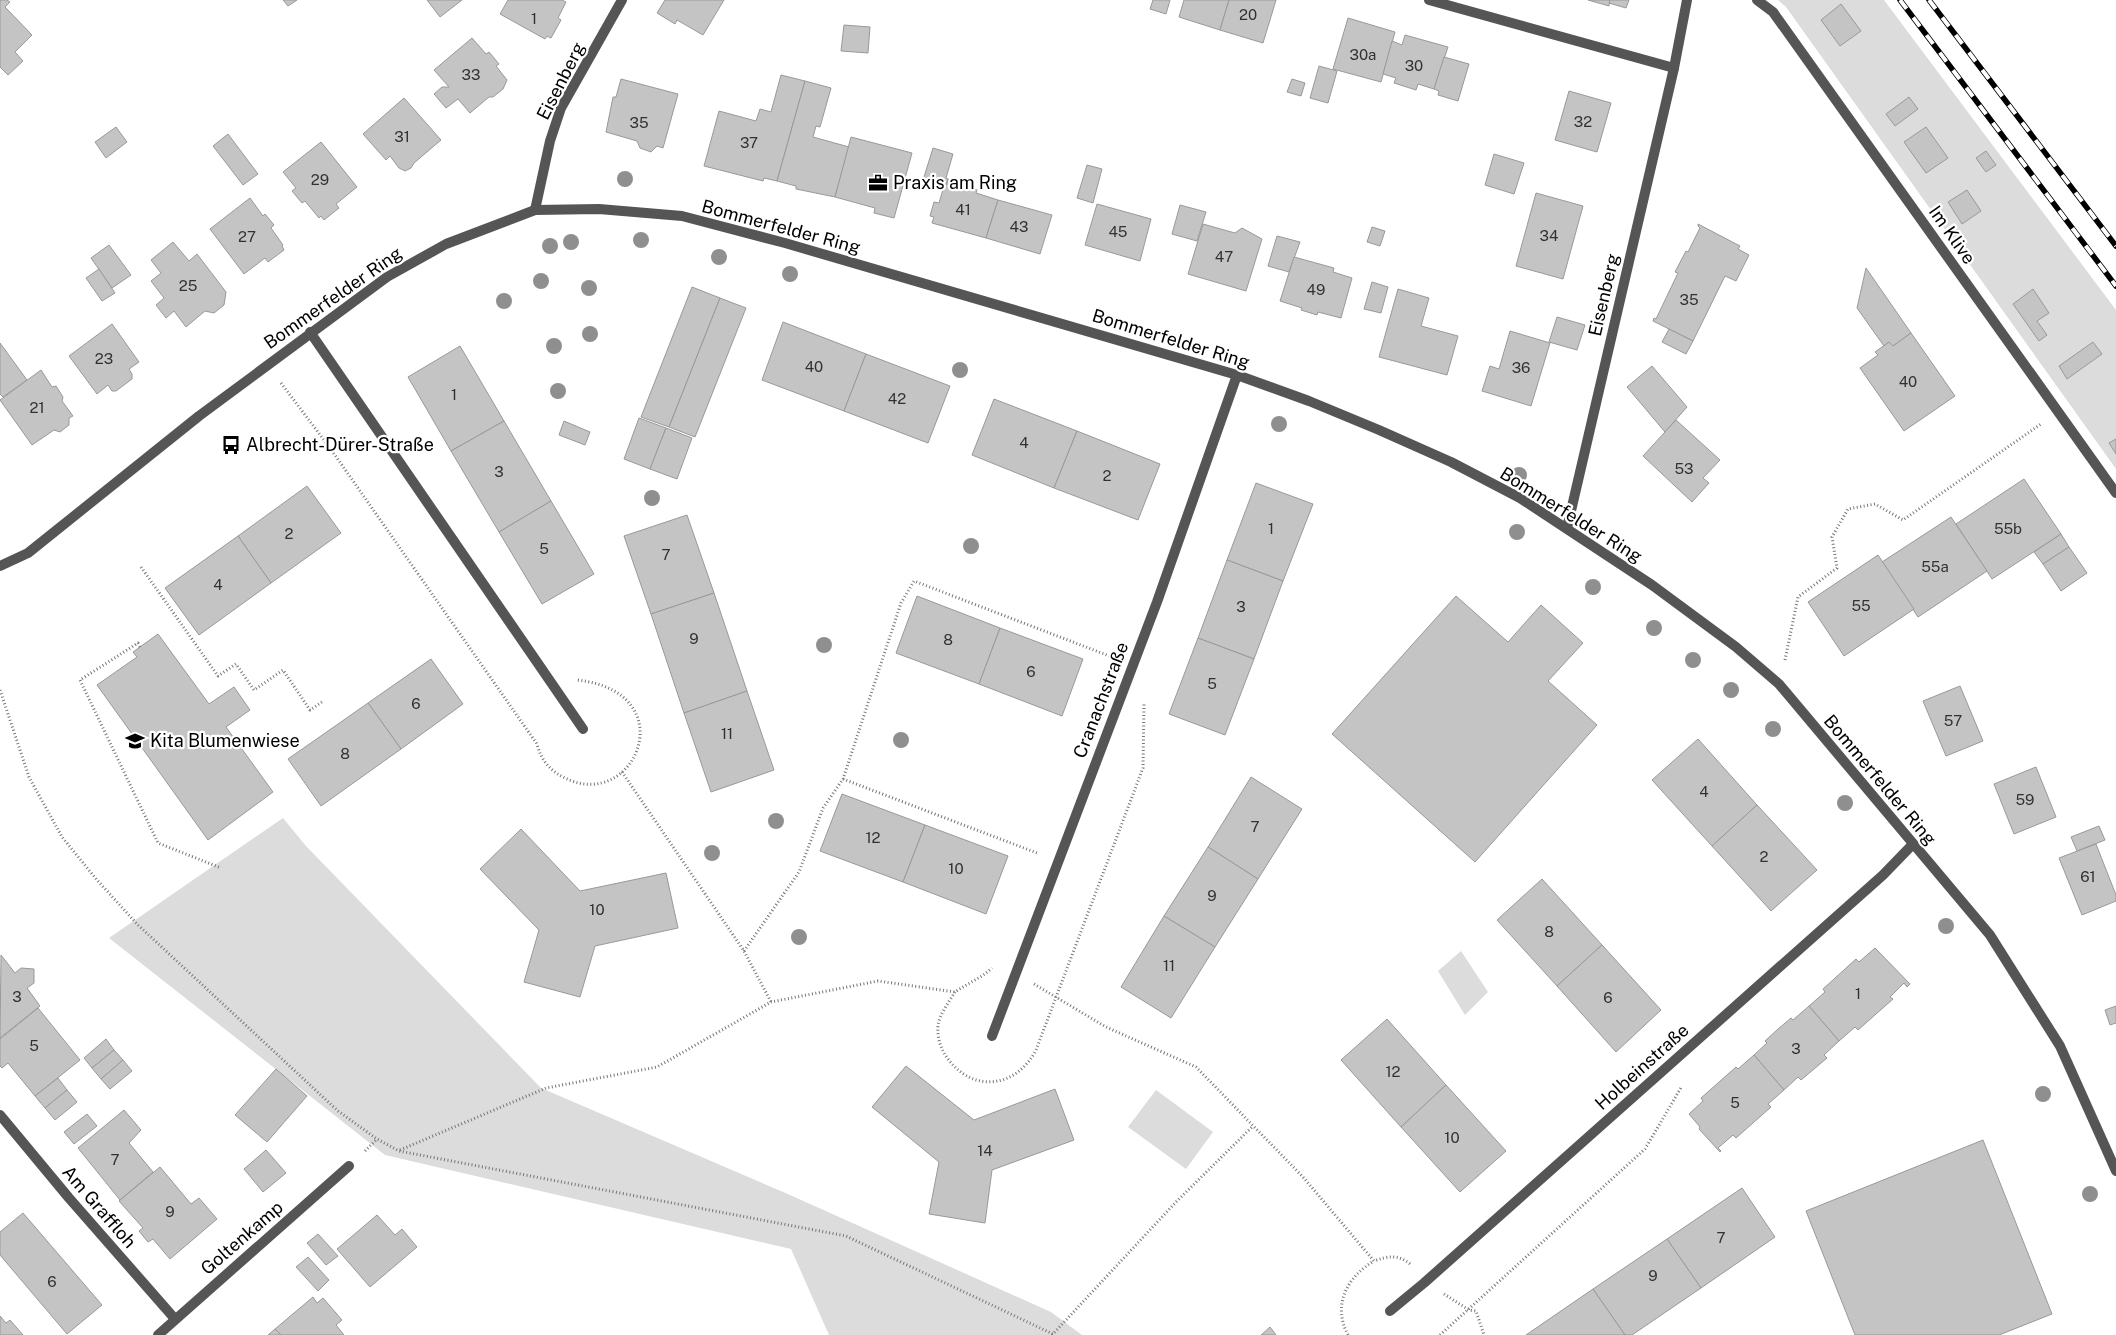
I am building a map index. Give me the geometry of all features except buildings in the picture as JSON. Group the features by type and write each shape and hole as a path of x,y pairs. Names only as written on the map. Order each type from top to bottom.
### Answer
{"street":[{"name":"Eisenberg","path":"535,210 550,140 561,108 622,0"},
{"path":"1429,0 1674,68"},
{"name":"Eisenberg","path":"1567,528 1674,68 1688,0"},
{"name":"Im Klive","path":"1757,0 1773,12 2116,493"},
{"name":"Bommerfelder Ring","path":"0,566 28,553 199,416 310,332 387,277 446,244 535,210 599,209 682,216 785,243 1237,375 1309,401 1451,462 1520,498 1652,585 1736,647 1779,684 1990,935 2060,1046 2116,1171"},
{"path":"310,332 583,729"},
{"name":"Cranachstraße","path":"992,1036 1132,665 1205,468 1237,375"},
{"name":"Holbeinstraße","path":"1390,1311 1424,1283 1883,875 1913,844"},
{"name":"Am Graffloh","path":"0,1115 176,1319"},
{"name":"Goltenkamp","path":"158,1335 349,1166"}],"path":[{"path":"268,365 335,456 537,744 546,764 570,781 588,785 609,780 622,772 637,754 640,741 636,713 627,701 608,686 597,682 576,680 558,695"},
{"path":"1779,684 1798,598 1837,568 1832,537 1848,509 1875,504 1902,520 2058,412"},
{"path":"141,567 218,676 236,664 254,690 283,670 310,710 322,702"},
{"path":"744,951 799,872 823,808 843,779 901,603 914,581 1132,665"},
{"path":"140,647 138,643 80,680 158,843 221,868"},
{"path":"0,690 29,777 62,837 97,880 138,925 338,1111 376,1140 399,1151 846,1236 1053,1335 1176,1202 1253,1126"},
{"path":"622,772 744,951 771,1002"},
{"path":"843,779 1057,860"},
{"path":"399,1151 546,1088 657,1067 771,1002 878,980 955,992 966,984 980,979 992,968 1016,973 1106,1027 1196,1067 1303,1177 1374,1261"},
{"path":"1440,1335 1645,1149 1690,1073 1678,1057"},
{"path":"1348,1335 1343,1326 1340,1313 1341,1298 1354,1277 1363,1268 1388,1255 1404,1260 1424,1283 1468,1310 1476,1311 1484,1335"}],"shaded area":[{"path":"1778,0 1884,0 2116,310 2116,469 1786,7"},
{"path":"283,818 306,846 541,1088 790,1195 1051,1312 1082,1335 829,1335 791,1249 385,1155 109,938"},
{"path":"1461,951 1488,992 1465,1015 1438,971"},
{"path":"1156,1090 1213,1132 1186,1169 1128,1127"}],"railway":[{"path":"1900,0 2116,286"},
{"path":"1929,0 2116,246"}],"place":[{"name":"Praxis am Ring","path":"878,183"},
{"name":"Albrecht-Dürer-Straße","path":"231,445"},
{"name":"Kita Blumenwiese","path":"135,741"}]}
